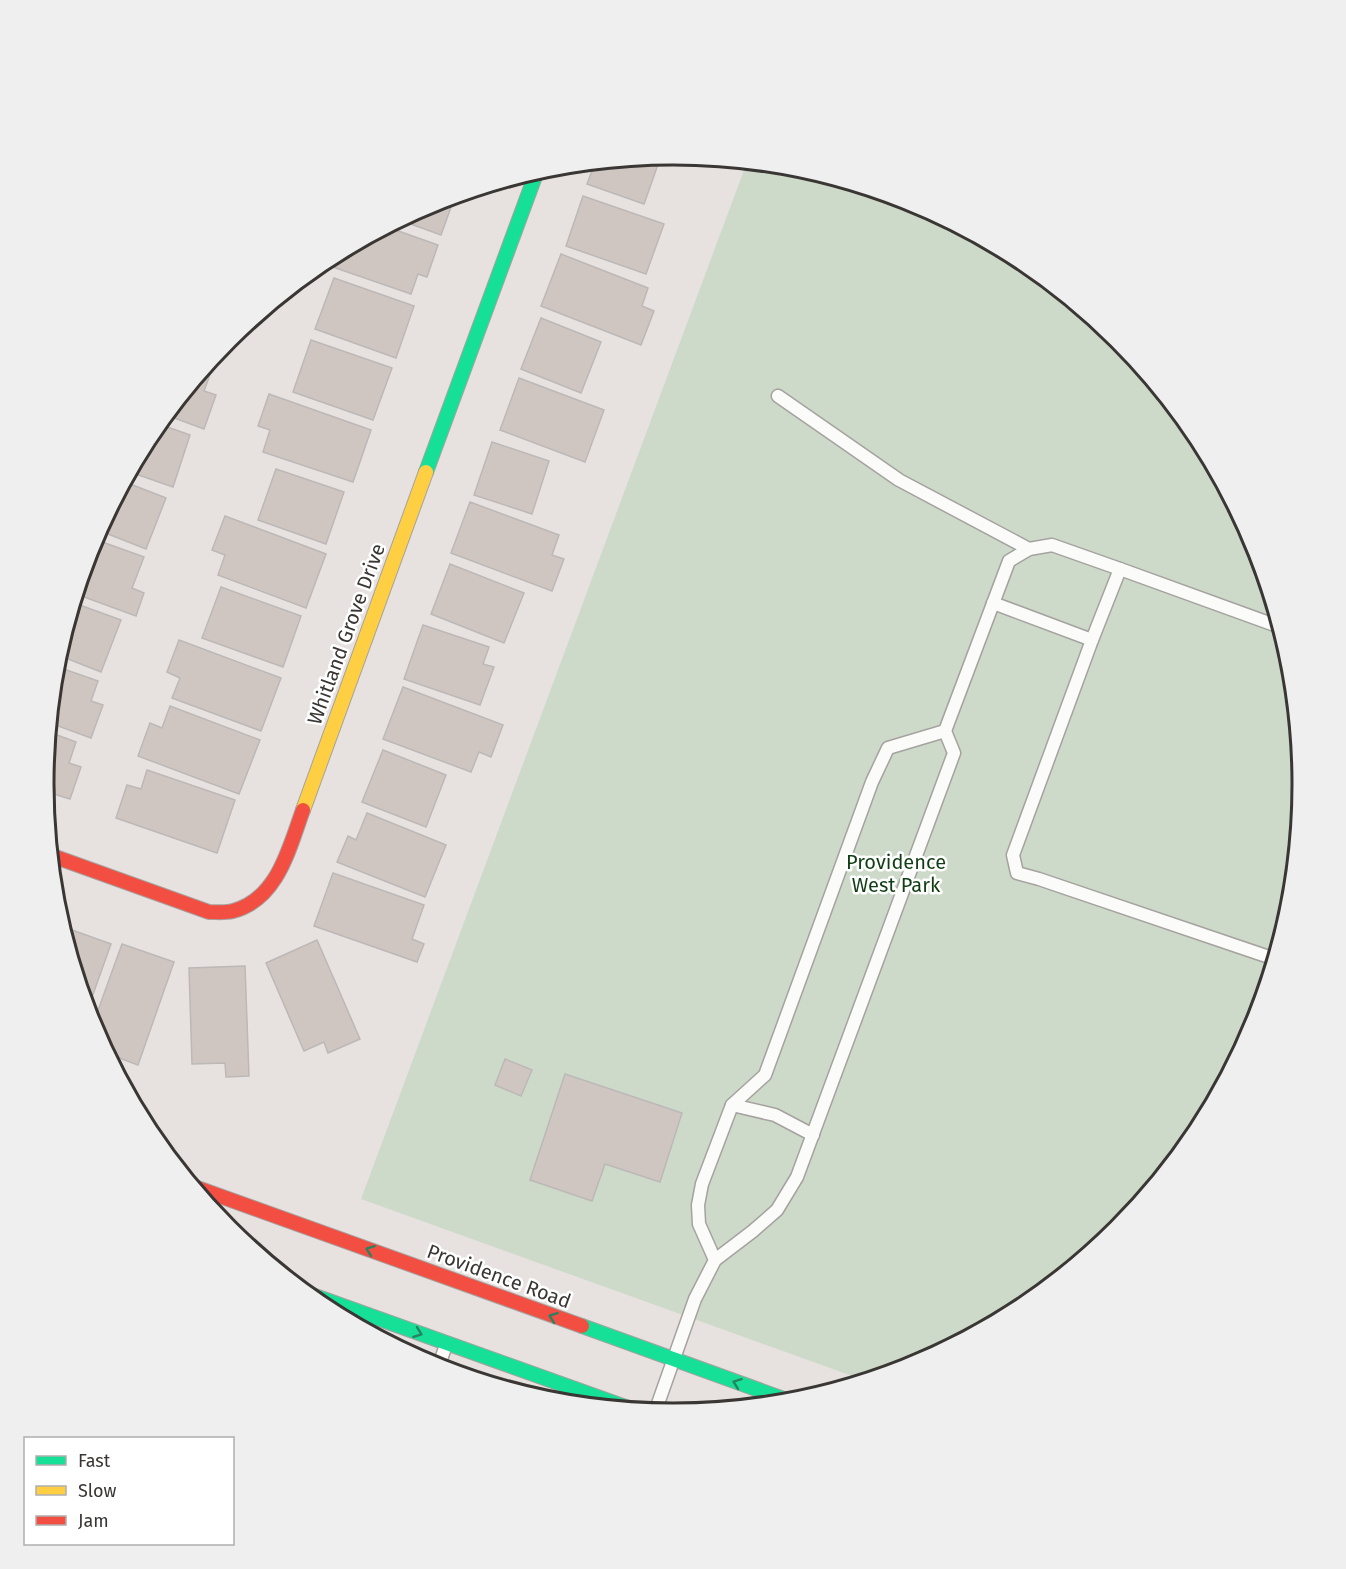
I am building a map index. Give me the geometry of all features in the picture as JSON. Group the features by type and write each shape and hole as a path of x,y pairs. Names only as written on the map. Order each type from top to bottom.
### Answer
{"street":[{"name":"Whitland Grove Drive","path":"58,858 209,912 232,911 251,903 269,888 282,866 533,182"},
{"name":"Providence Road","path":"207,1191 773,1395"},
{"path":"336,1303 603,1399"}],"lane":[{"path":"778,396 899,480 1029,549"},
{"path":"658,1403 695,1299 715,1260 753,1232 777,1210 797,1177 954,753 945,730 1009,561 1029,549 1052,544 1271,624"},
{"path":"1120,569 1013,855 1017,873 1267,956"},
{"path":"993,603 1092,640"},
{"path":"715,1260 699,1224 698,1205 702,1184 732,1105 765,1075 872,782 888,748 945,730"},
{"path":"732,1105 775,1115 813,1135"},
{"path":"441,1358 446,1343"}],"green space":[{"name":"Providence West Park","path":"744,170 794,177 833,187 872,198 910,213 983,248 1050,293 1111,347 1138,376 1188,441 1209,475 1245,548 1259,586 1271,624 1287,704 1291,744 1291,825 1287,865 1271,945 1245,1021 1228,1058 1188,1128 1164,1161 1111,1222 1050,1276 1017,1299 947,1340 872,1371 853,1376 361,1199"}],"building":[{"path":"658,166 644,204 587,184 592,171"},
{"path":"583,196 664,224 646,274 566,246"},
{"path":"451,207 441,235 411,224"},
{"path":"397,230 438,245 427,277 418,274 411,294 333,267"},
{"path":"561,254 648,288 642,306 654,311 641,345 541,306"},
{"path":"334,278 414,306 396,358 315,329"},
{"path":"541,318 601,342 581,393 521,369"},
{"path":"311,340 392,368 373,420 293,392"},
{"path":"211,373 204,391 216,395 204,429 175,418"},
{"path":"519,378 604,410 585,462 500,430"},
{"path":"269,394 371,430 353,482 263,452 270,430 258,426"},
{"path":"168,427 190,435 173,487 137,475"},
{"path":"492,442 549,461 532,514 474,495"},
{"path":"276,469 344,492 326,544 258,520"},
{"path":"132,485 166,498 146,549 108,534"},
{"path":"470,502 559,535 552,555 564,559 552,591 451,553"},
{"path":"225,516 326,554 306,608 218,575 225,555 212,550"},
{"path":"104,542 144,557 132,588 144,593 136,616 84,597"},
{"path":"450,564 524,593 504,643 431,614"},
{"path":"221,587 301,616 283,667 202,638"},
{"path":"81,605 121,620 101,672 67,659"},
{"path":"423,625 489,647 483,664 494,667 480,705 404,679"},
{"path":"179,640 281,678 261,731 172,698 180,678 167,672"},
{"path":"65,670 98,681 91,701 103,705 91,738 57,726"},
{"path":"403,687 503,725 491,757 479,752 471,772 383,739"},
{"path":"170,706 260,740 239,794 138,756 150,723 162,728"},
{"path":"56,735 76,742 69,763 81,767 70,799 54,794"},
{"path":"383,750 446,775 426,827 362,802"},
{"path":"147,770 235,800 217,853 116,818 127,785 141,789"},
{"path":"367,813 446,845 425,897 337,862 348,836 356,840"},
{"path":"333,873 424,905 412,939 424,944 417,962 314,926"},
{"path":"72,930 111,944 92,997"},
{"path":"317,940 360,1039 328,1053 324,1042 304,1051 266,963"},
{"path":"122,944 174,962 138,1065 118,1057 98,1012"},
{"path":"245,966 249,1076 226,1077 225,1063 192,1064 189,968"},
{"path":"505,1059 532,1070 521,1096 495,1085"},
{"path":"565,1074 682,1113 660,1182 605,1164 592,1201 530,1180"}],"traffic: fast":[{"path":"426,472 533,182"},
{"path":"336,1303 604,1399"},
{"path":"582,1326 773,1395"}],"traffic: slow":[{"path":"303,810 426,472"}],"traffic: jam":[{"path":"58,858 209,912 230,912 248,905 261,896 271,884 287,855 303,810"},
{"path":"207,1191 582,1326"}]}
